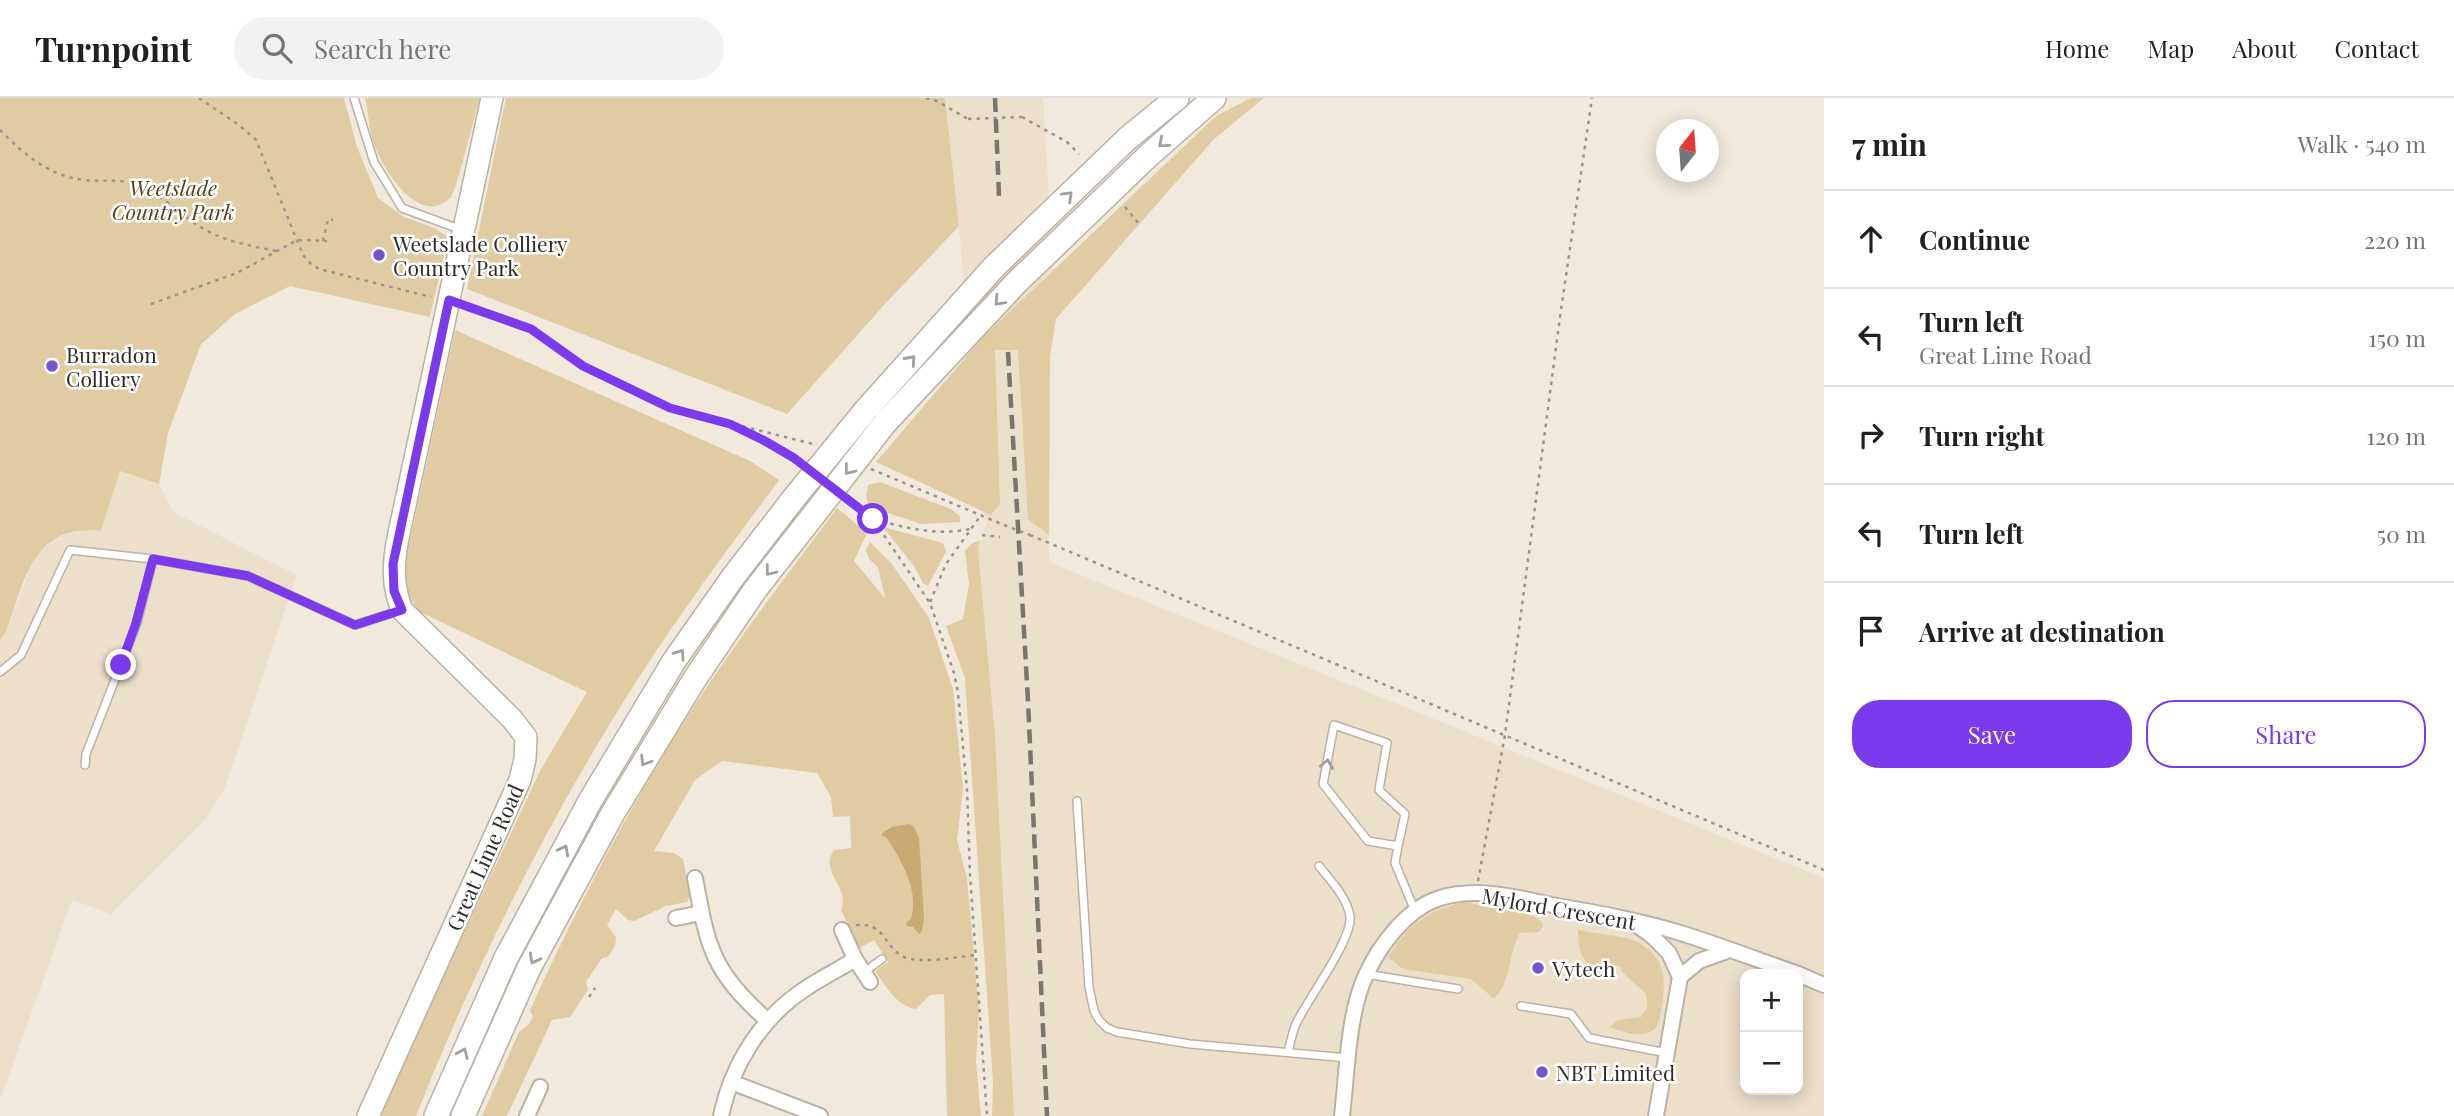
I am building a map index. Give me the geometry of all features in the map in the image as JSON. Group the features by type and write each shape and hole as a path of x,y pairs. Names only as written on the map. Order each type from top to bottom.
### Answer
{"main road":[{"path":"402,610 394,591 393,564 492,98"},
{"path":"436,1116 506,958 590,801 674,661 733,577 865,411 994,267 1128,138 1177,98"},
{"path":"463,1116 530,968 613,813 696,677 755,590 885,423 1016,283 1214,98"},
{"name":"Great Lime Road","path":"368,1116 520,780 525,759 526,737 512,719 402,610"}],"street":[{"path":"695,877 708,942 725,977 768,1021"},
{"name":"Mylord Crescent","path":"1342,1116 1357,998 1366,974 1387,941 1415,911 1435,899 1476,892 1626,919 1686,934 1784,969"},
{"path":"676,918 701,912"},
{"path":"1626,919 1651,935 1669,953 1680,977 1657,1116"},
{"path":"842,930 855,959 867,977"},
{"path":"1680,977 1699,961 1730,950"},
{"path":"721,1116 731,1082 748,1046 768,1021 807,987 855,959"},
{"name":"Mylord Crescent","path":"1803,976 1824,985"},
{"path":"731,1082 820,1116"},
{"path":"527,1116 540,1087"}],"lane":[{"path":"354,98 374,162 402,208 464,230"},
{"path":"431,267 455,272"},
{"path":"0,672 21,655 70,550 153,559 248,576 355,625 402,610"},
{"path":"85,765 86,754 136,623 153,559"},
{"path":"1398,846 1368,841 1323,784 1334,725 1387,743 1378,790 1405,814 1395,863 1415,911"},
{"path":"1077,801 1089,987 1094,1011 1107,1028 1125,1034 1190,1044 1349,1058"},
{"path":"1288,1052 1295,1026 1339,949 1349,926 1350,916 1346,903 1319,866"},
{"path":"867,977 882,959"},
{"path":"1366,974 1458,989"},
{"path":"1521,1006 1571,1014 1589,1038 1668,1053"}],"path":[{"path":"199,98 256,140 303,255 319,270 449,300 531,329 583,366 604,377 670,408 730,424 763,440 804,466"},
{"path":"926,98 937,101 968,119 1022,117 1067,142 1079,154"},
{"path":"1476,892 1505,735 1592,98"},
{"path":"0,130 27,157 44,167 71,178 88,181 114,180 139,186 154,193 207,231 237,243 276,251"},
{"path":"1125,207 1140,225"},
{"path":"150,304 237,273 297,240 325,241 328,219 333,220"},
{"path":"846,499 873,519 930,603 954,673 967,789 987,1116"},
{"path":"930,603 946,564 981,515"},
{"path":"873,519 901,527 940,532 970,529"},
{"path":"1004,525 1824,870"},
{"path":"982,535 1000,537"},
{"path":"589,997 595,988"}],"shaded area":[{"path":"945,98 1043,98 1056,319 1050,356 1049,562 1824,878 1824,1116 1014,1116 995,734 978,550 986,523 982,504 959,226"},
{"path":"120,471 159,484 173,512 297,575 224,790 206,819 111,914 72,900 0,1100 0,640 6,632 35,556 55,538 83,529 101,531"},
{"path":"909,824 914,827 919,838 924,918 919,934 906,923 911,919 913,909 908,876 892,846 886,837 882,836 882,833 892,827"}],"green space":[{"name":"Weetslade Country Park","path":"0,98 344,98 357,147 378,198 404,217 434,228 448,237 430,317 290,286 235,314 201,344 168,433 159,484 120,471 101,531 78,531 60,536 46,546 26,576 6,632 0,640"},
{"path":"365,98 480,98 451,197 439,205 426,206 414,201 403,191 377,152"},
{"path":"506,98 945,98 959,226 787,414 467,289"},
{"path":"1251,98 1264,98 1214,139 1056,319 1050,356 1049,535 1028,519 1018,350 995,350 1000,504 991,515 876,462 982,338 1216,116"},
{"path":"455,330 750,461 779,480 677,621 590,757 509,908 460,1012 416,1116 378,1116 541,769 587,692 418,611 406,589 404,569"},
{"path":"880,482 951,509 960,516 960,522 921,524 873,508 868,505 866,497 868,485"},
{"path":"837,508 867,533 854,561 885,598 878,567 869,559 866,550 870,542 892,564 929,618 953,689 963,789 957,840 967,878 979,1010 976,1062 981,1116 947,1116 944,994 930,995 916,1009 897,1000 875,971 888,962 874,940 859,948 841,910 842,894 832,873 830,858 834,850 851,848 850,816 833,817 831,797 817,773 722,761 695,780 654,851 674,853 683,859 690,896 687,902 666,906 634,921 628,920 616,909 607,925 616,937 615,946 608,957 602,958 586,982 588,990 570,1017 552,1020 507,1116 482,1116 519,1032 533,1017 530,1010 571,923 615,838 663,755 715,675"},
{"path":"883,527 943,543 946,552 928,586 923,583 914,566"},
{"path":"980,540 978,550 995,734 1014,1116 992,1116 993,1082 965,678 946,626 963,619 969,584 965,551"},
{"path":"1463,902 1532,915 1541,921 1543,926 1539,932 1520,933 1503,987 1493,998 1471,979 1403,969 1388,957 1419,921 1438,910"},
{"path":"1578,930 1632,940 1655,956 1660,964 1664,991 1661,1012 1654,1029 1637,1034 1610,1027 1620,1020 1641,1017 1647,1008 1646,994 1620,967 1595,966 1588,963 1580,950"}],"railway":[{"path":"995,98 999,196"},
{"path":"1008,352 1028,701 1047,1116"}],"place":[{"name":"Weetslade Colliery Country Park","path":"379,255"},
{"name":"Burradon Colliery","path":"52,366"},
{"name":"Vytech","path":"1538,968"},
{"name":"NBT Limited","path":"1542,1072"}],"route":[{"path":"121,665 136,623 153,559 248,576 355,625 402,610 394,591 393,564 449,300 531,329 583,366 670,408 730,424 763,440 794,458 873,519"}]}
